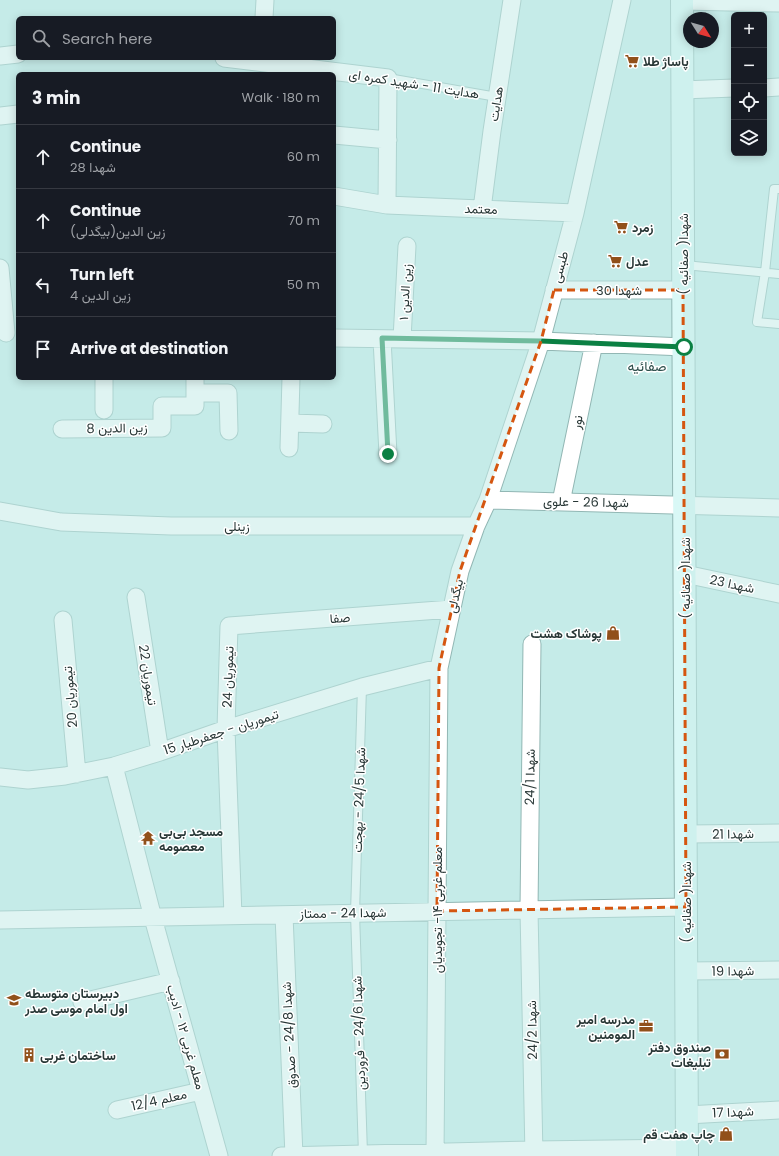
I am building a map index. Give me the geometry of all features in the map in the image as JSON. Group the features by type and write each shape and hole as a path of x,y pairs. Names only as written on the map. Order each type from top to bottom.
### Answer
{"main road":[{"name":"شهدا( صفائیه )","path":"682,1 687,1152"}],"street":[{"path":"264,16 265,0"},
{"name":"هدایت","path":"482,209 512,0"},
{"name":"طبسی","path":"476,526 488,500 541,341 575,213 622,0"},
{"path":"682,1 779,3"},
{"path":"0,56 16,54"},
{"name":"هدایت 11 - شهید کمره ای","path":"234,60 260,65 329,72"},
{"name":"هدایت 11 - شهید کمره ای","path":"336,73 388,78"},
{"path":"386,205 388,78"},
{"path":"767,88 779,87"},
{"path":"682,90 731,88"},
{"path":"0,116 16,114"},
{"path":"336,135 388,140"},
{"name":"معتمد","path":"336,196 386,205 575,213"},
{"name":"زین الدین ۱","path":"402,339 407,246"},
{"path":"0,268 8,333"},
{"name":"شهدا 30","path":"554,290 683,290"},
{"path":"336,338 541,341 684,347"},
{"path":"382,338 388,454"},
{"name":"نور","path":"561,502 594,343"},
{"path":"104,380 104,410"},
{"path":"289,448 291,380"},
{"path":"195,386 228,393 229,431"},
{"name":"زین الدین 8","path":"62,429 162,428 162,406 195,406 195,386"},
{"path":"290,423 322,424"},
{"name":"شهدا 26 - علوی","path":"488,500 779,508"},
{"name":"زینلی","path":"0,511 61,522 171,526 476,526"},
{"name":"بیگدلی","path":"439,668 460,571 476,526"},
{"name":"شهدا 23","path":"685,574 779,594"},
{"name":"تیموریان 22","path":"136,597 160,752"},
{"name":"صفا","path":"229,626 452,609"},
{"name":"تیموریان 20","path":"63,620 77,774"},
{"name":"تیموریان 24","path":"229,626 226,729 233,916"},
{"name":"شهدا 24/1","path":"529,910 532,644"},
{"name":"تیموریان - جعفرطیار 15","path":"0,777 28,780 77,774 114,766 226,729 362,688 439,668"},
{"name":"معلم غربی ۱۴- تجویدیان","path":"435,1154 439,668"},
{"name":"معلم غربی ۱۲ - ادیب","path":"114,766 153,918 220,1156"},
{"name":"شهدا 21","path":"686,834 779,833"},
{"name":"شهدا 24 - ممتاز","path":"0,920 153,918 355,912 686,907"},
{"name":"شهدا 24/2","path":"529,910 534,1153"},
{"name":"شهدا 24/8 - صدوق","path":"284,915 294,1156"},
{"name":"شهدا 19","path":"686,971 779,970"},
{"path":"82,1002 171,981"},
{"name":"معلم 12/4","path":"117,1110 201,1091"},
{"name":"شهدا 17","path":"687,1114 779,1110"},
{"path":"281,1156 687,1152"}],"lane":[{"name":"هدایت 11 - شهید کمره ای","path":"388,78 497,97"},
{"path":"779,189 774,189 765,272 757,322 779,324"},
{"path":"683,264 779,274"},
{"name":"شهدا 24/5 - بهجت","path":"355,912 362,688"},
{"name":"شهدا 24/6 - فروردین","path":"355,912 363,1155"}],"highlighted area":[{"path":"554,290 683,290 686,907 437,911 439,668 460,571 541,341"}],"place":[{"name":"پاساژ طلا","path":"632,61"},
{"name":"زمرد","path":"621,227"},
{"name":"عدل","path":"615,261"},
{"name":"پوشاک هشت","path":"613,633"},
{"name":"مسجد بی‌بی معصومه","path":"148,838"},
{"name":"دبیرستان متوسطه اول امام موسی صدر","path":"14,1000"},
{"name":"مدرسه امیر المومنین","path":"646,1026"},
{"name":"صندوق دفتر تبلیغات","path":"722,1054"},
{"name":"ساختمان غربی","path":"29,1055"},
{"name":"چاپ هفت قم","path":"726,1134"}],"district":[{"name":"صفائیه","path":"647,366"}],"route":[{"path":"388,454 382,338 541,341 684,347"}]}
